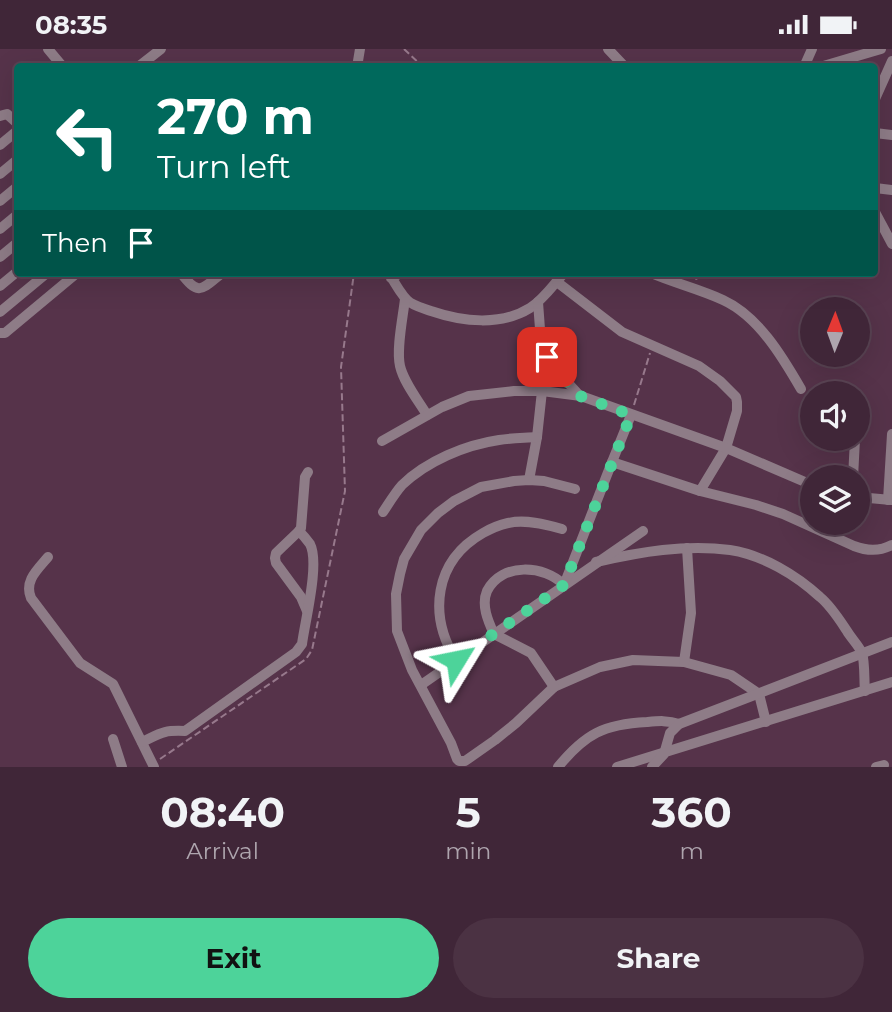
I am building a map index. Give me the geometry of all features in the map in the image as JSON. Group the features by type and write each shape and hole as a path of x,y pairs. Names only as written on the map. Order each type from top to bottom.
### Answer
{"street":[{"path":"48,49 60,63"},
{"path":"143,63 161,49"},
{"path":"608,49 621,63"},
{"path":"834,63 881,49"},
{"path":"878,92 892,61"},
{"path":"0,145 14,133"},
{"path":"0,174 14,162"},
{"path":"0,201 14,189"},
{"path":"0,229 14,217"},
{"path":"878,218 892,244"},
{"path":"0,257 14,245"},
{"path":"0,286 14,274"},
{"path":"0,312 42,277"},
{"path":"0,333 5,333 72,277"},
{"path":"184,277 192,287 199,288 217,277"},
{"path":"395,277 405,299 400,365 427,415"},
{"path":"405,299 446,316 476,321 510,316 529,308 538,302 558,277 614,327 699,366 720,381 736,397 737,402 726,448 700,491"},
{"path":"662,277 715,296 741,310 759,328 800,387"},
{"path":"538,302 540,329 549,362 580,396"},
{"path":"529,480 542,391"},
{"path":"382,441 454,401 469,396 542,391 580,396 726,448 800,480"},
{"path":"564,585 631,415"},
{"path":"870,498 890,500 892,434"},
{"path":"383,512 402,485 417,473 458,451 501,440 537,437"},
{"path":"612,462 700,491 783,514 853,547 876,550 892,545"},
{"path":"307,611 301,597 275,561 276,554 299,531 304,477 308,472"},
{"path":"575,489 529,480 481,487 438,513 421,530 404,559 396,594 397,631 412,670 457,759 465,761 486,746 516,723 554,687 600,667 634,660 684,662 731,675 759,694 766,722"},
{"path":"456,660 443,630 440,594 445,572 459,551 488,530 508,523 544,524 562,529"},
{"path":"142,742 164,731 185,731 296,652 302,643 312,585 313,561 310,544 299,531"},
{"path":"421,685 643,531"},
{"path":"596,562 660,549 687,548 731,550 777,566 822,598 838,618 862,653 865,691"},
{"path":"684,662 691,613 687,548"},
{"path":"48,557 30,580 28,591 31,598 80,663 113,684 153,766"},
{"path":"554,687 531,653 494,634 485,602 488,591 505,573 515,570 551,575 564,585"},
{"path":"652,767 664,754 670,733 679,724 892,642"},
{"path":"617,767 892,682"},
{"path":"558,767 581,742 610,727 666,721 679,724"},
{"path":"113,739 122,767"}],"path":[{"path":"404,49 419,63"},
{"path":"631,415 653,346"},
{"path":"153,766 181,745"}],"route":[{"path":"456,660 564,585 631,415 580,396 551,366 547,357"}]}
